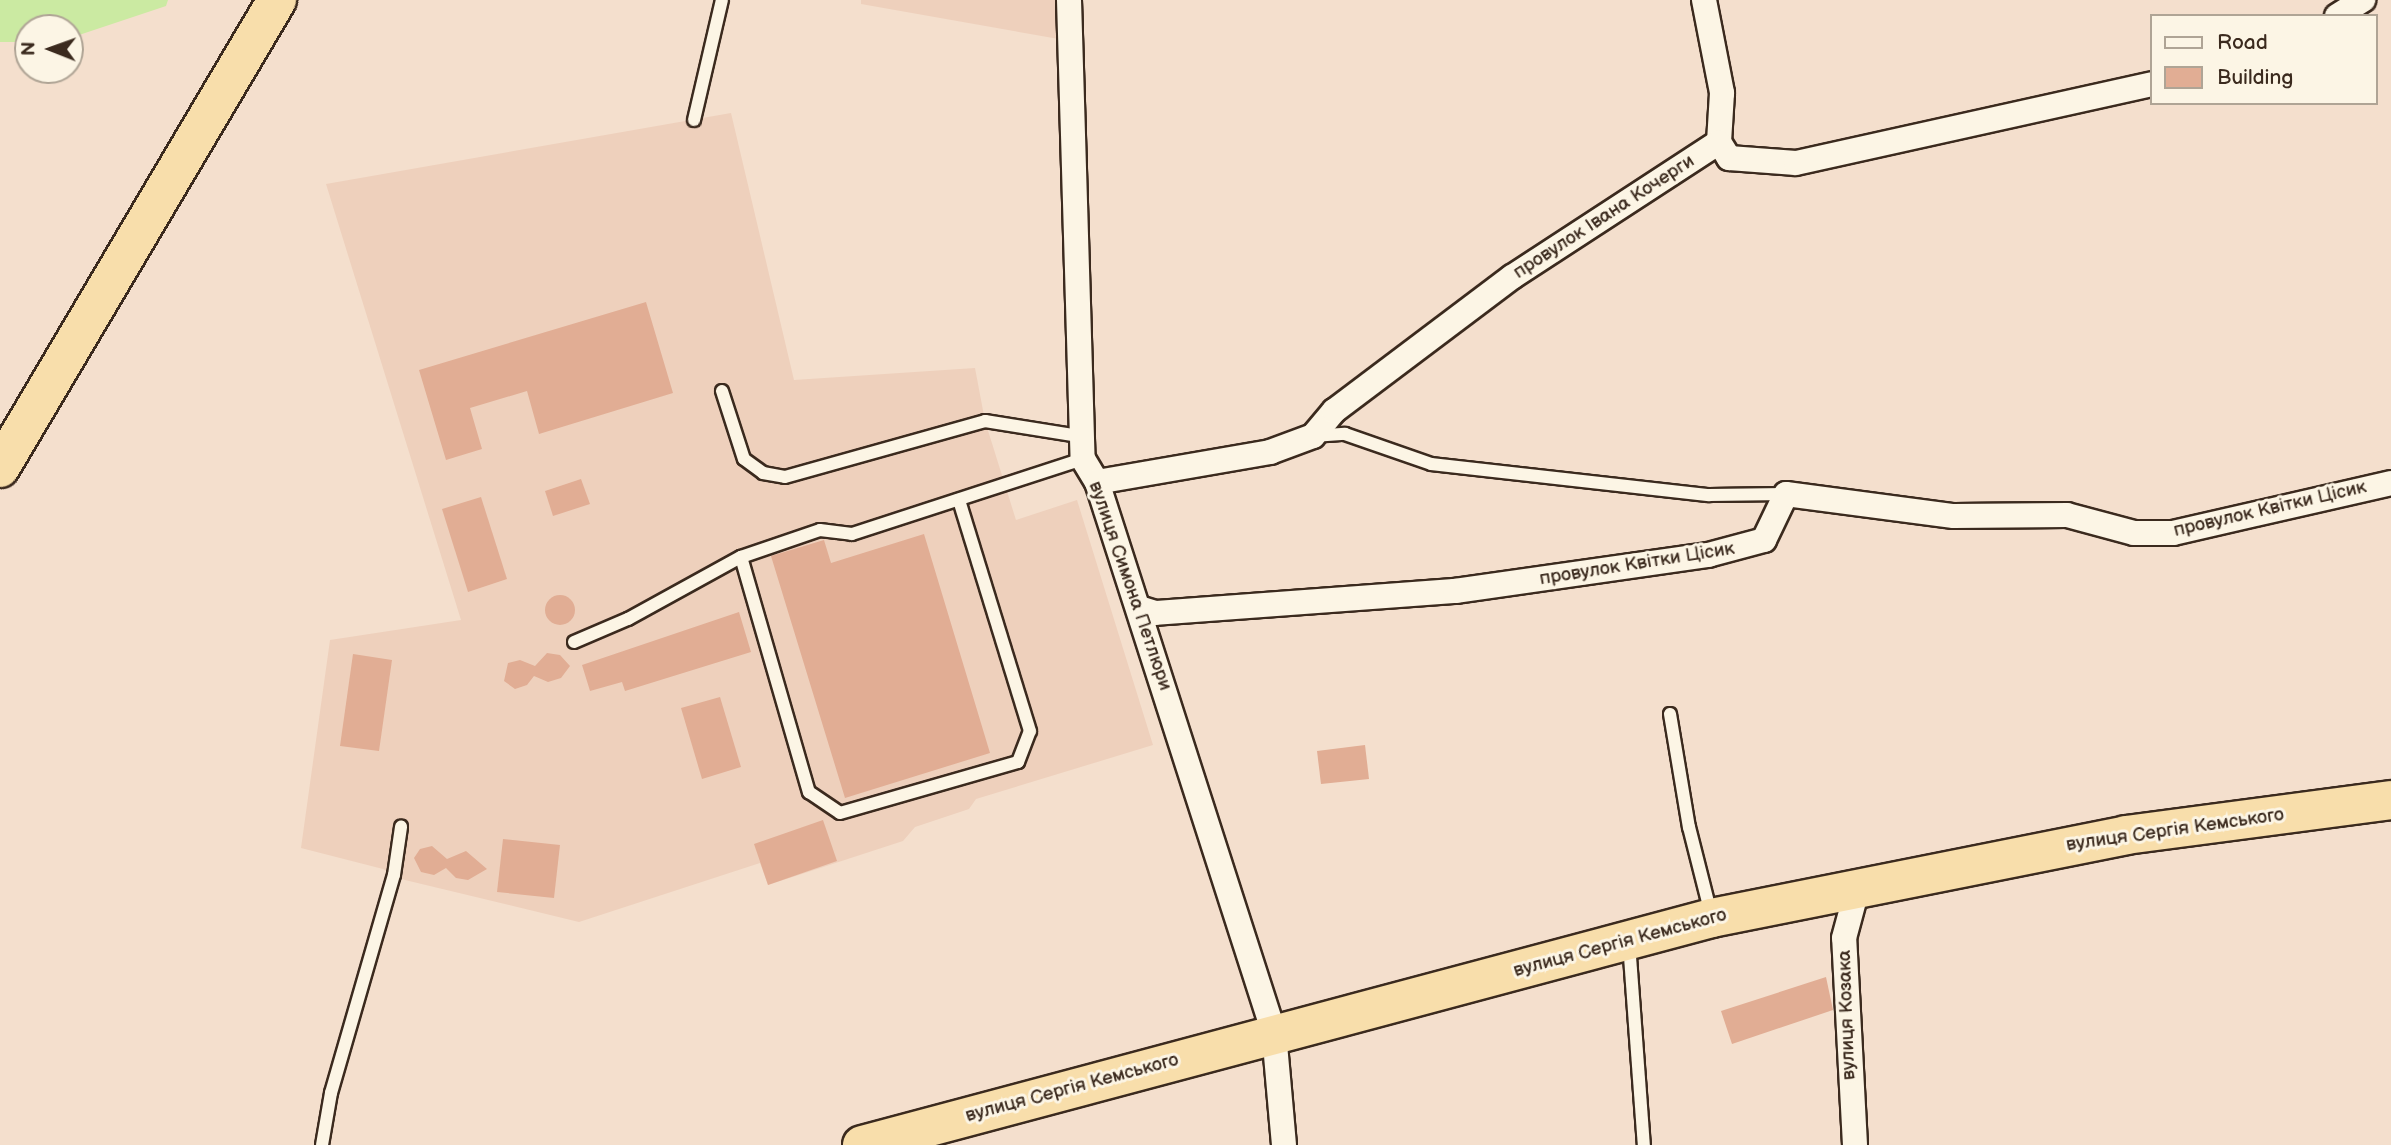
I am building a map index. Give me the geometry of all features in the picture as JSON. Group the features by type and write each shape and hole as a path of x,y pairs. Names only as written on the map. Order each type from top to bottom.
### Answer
{"highway":[{"path":"0,468 277,0"},
{"name":"вулиця Сергія Кемського","path":"866,1144 1712,918 1858,886 2126,835 2391,800"}],"street":[{"path":"1069,0 1081,448"},
{"path":"1704,0 1722,93 1719,142 1729,158 1796,163 2150,84"},
{"path":"2340,14 2363,0"},
{"name":"провулок Івана Кочерги","path":"1097,482 1195,461 1270,452 1313,436 1334,411 1512,276 1719,142"},
{"name":"вулиця Симона Петлюри","path":"1081,448 1097,482 1139,608 1274,1033 1284,1145"},
{"name":"провулок Квітки Цісик","path":"1139,608 1155,613 1455,591 1708,555 1764,540 1786,494 1954,516 2067,515 2134,533 2173,533 2391,483"},
{"name":"вулиця Козака","path":"1855,1145 1844,938 1858,886"}],"lane":[{"path":"694,120 722,0"},
{"path":"722,391 744,458 763,473 785,477 985,421 1081,448"},
{"path":"1313,436 1345,434 1431,464 1709,495 1786,494"},
{"path":"575,642 628,620 740,557 821,530 852,534 959,500 1081,448"},
{"path":"740,557 809,792 840,813 1018,762 1030,731 959,500"},
{"path":"1670,714 1689,827 1712,918"},
{"path":"323,1145 331,1094 394,874 401,827"},
{"path":"1629,940 1644,1145"}],"shaded area":[{"path":"861,0 1070,0 1070,41 861,4"},
{"path":"731,113 794,380 975,368 985,421 1016,520 1077,500 1153,745 976,799 969,809 915,827 903,841 768,885 760,863 579,922 405,880 383,869 301,848 330,640 461,620 326,184"}],"green space":[{"path":"0,0 168,0 166,6 84,33 84,14 14,14 14,42 0,42"}],"building":[{"path":"646,302 673,393 539,434 527,391 470,408 482,449 446,460 419,370"},
{"path":"581,479 590,504 553,516 545,491"},
{"path":"481,497 507,579 468,592 442,509"},
{"path":"924,534 990,753 845,798 771,556 824,540 831,563"},
{"path":"560,595 570,600 575,610 570,620 560,625 550,620 545,610 550,600"},
{"path":"739,612 751,652 625,691 622,682 590,691 582,665"},
{"path":"547,653 560,655 570,666 561,678 548,682 534,676 527,685 515,689 504,681 508,663 520,660 535,666"},
{"path":"353,654 392,660 379,751 340,746"},
{"path":"720,697 741,767 702,779 681,708"},
{"path":"1365,745 1369,779 1321,784 1317,751"},
{"path":"823,820 837,861 768,885 754,844"},
{"path":"503,839 560,845 554,898 497,892"},
{"path":"432,846 447,859 466,851 487,869 468,880 456,878 446,868 434,875 421,872 414,858 420,849"},
{"path":"1826,977 1833,1010 1732,1044 1721,1011"}]}
